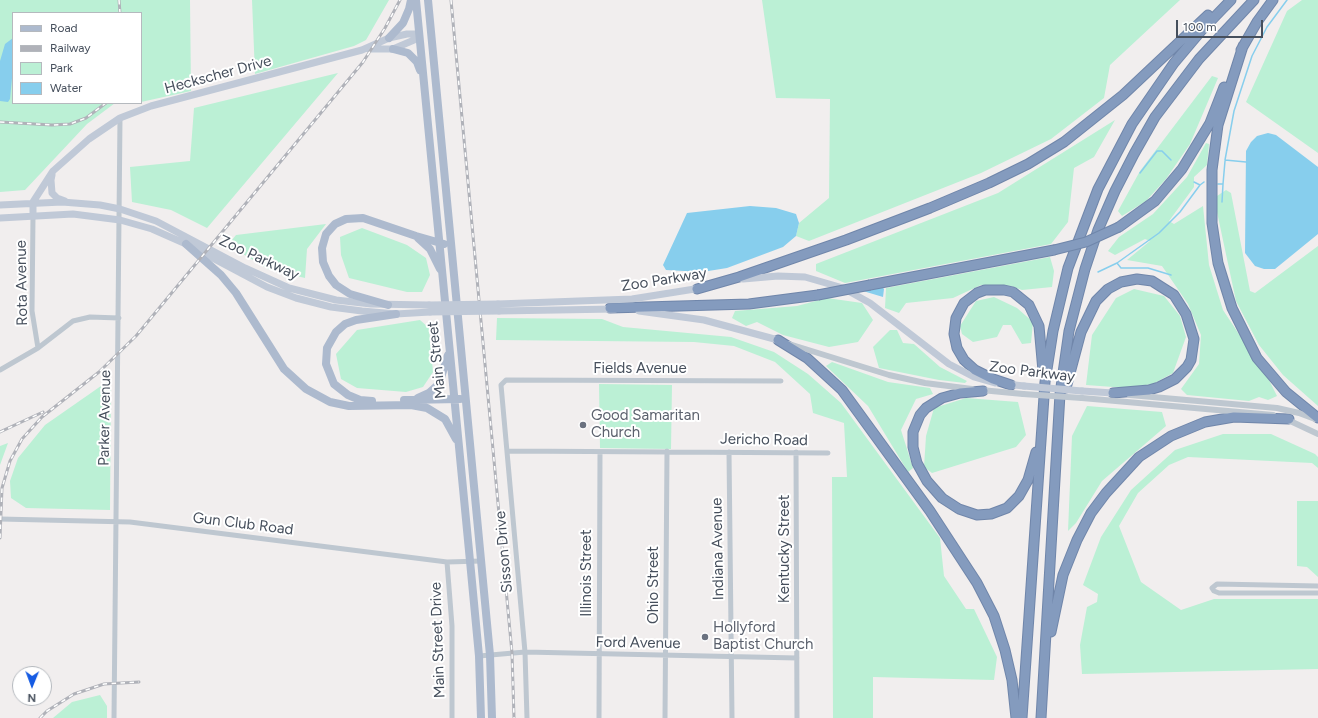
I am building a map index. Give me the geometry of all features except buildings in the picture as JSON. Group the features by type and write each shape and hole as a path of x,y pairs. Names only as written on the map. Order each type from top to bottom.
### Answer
{"highway":[{"path":"697,289 739,277 853,238 989,184 1028,164 1064,142 1123,95 1226,0"},
{"path":"1022,718 1044,397 1053,330 1065,279 1085,219 1102,180 1132,124 1159,84 1195,38 1231,0"},
{"path":"1041,718 1046,655 1059,415 1066,351 1078,295 1094,240 1119,182 1147,131 1179,83 1212,43 1254,0"},
{"path":"610,308 749,304 818,295 1054,250 1086,242 1119,227 1155,201 1182,169 1210,123 1243,46 1273,0"},
{"path":"1243,46 1218,125 1214,147 1211,206 1218,263 1232,308 1257,358 1286,392 1318,419"},
{"path":"1059,415 1081,332 1096,301 1108,290 1121,282 1137,279 1152,281 1174,295 1186,314 1194,339 1191,360 1175,379 1159,387 1149,390 1113,393"},
{"path":"1011,385 989,378 972,368 962,358 955,342 954,326 959,310 970,297 985,290 995,289 1013,292 1030,304 1040,333 1044,397"},
{"path":"778,340 807,358 842,390 930,511 977,583 994,616 1006,650 1012,680 1016,718"},
{"path":"983,390 951,395 934,402 920,415 913,432 913,447 922,473 935,490 951,504 969,514 985,515 999,512 1014,502 1028,480 1042,425"},
{"path":"1046,655 1063,575 1077,540 1097,504 1131,465 1150,449 1171,436 1205,422 1234,417 1289,419"}],"main road":[{"path":"389,38 403,23 411,0"},
{"name":"Main Street","path":"416,0 479,656 481,718"},
{"name":"Main Street","path":"428,0 482,561 490,655 492,718"},
{"path":"429,15 426,24 419,34 432,48"},
{"name":"Heckscher Drive","path":"33,202 53,171 89,139 120,118 151,106 362,50 389,38 407,34 419,34"},
{"name":"Heckscher Drive","path":"362,50 392,49 414,40 419,34"},
{"path":"392,49 408,53 417,62 424,84"},
{"path":"53,171 51,180 52,193 57,198 69,203"},
{"path":"33,202 33,216"},
{"name":"Zoo Parkway","path":"0,205 33,202 69,203 100,205 120,209 156,221 245,268 290,288 336,300 430,309"},
{"name":"Zoo Parkway","path":"0,218 72,214 120,220 152,229 186,244 278,292 331,307 396,314 430,309 612,301 653,297 751,278 778,276 805,277 831,283 866,300 953,367 982,380 1011,385 1024,390 1113,393"},
{"path":"388,305 350,294 332,281 323,262 323,240 335,224 346,219 358,217 369,219 416,236 451,246"},
{"path":"416,236 430,249 442,273"},
{"path":"186,244 221,275 236,293 284,368 306,389 330,402 344,405 412,402 427,408 441,415 454,433 460,451"},
{"name":"Zoo Parkway","path":"499,307 610,308 659,312 704,320 778,340"},
{"path":"396,314 356,320 345,324 336,332 330,341 326,353 326,364 334,384 348,395 368,401 466,402"},
{"path":"412,402 429,393 439,384 446,366 450,348"}],"street":[{"name":"Parker Avenue","path":"114,718 120,118"},
{"name":"Rota Avenue","path":"33,216 32,311 38,348"},
{"path":"0,370 38,348 72,322 80,318 119,318"},
{"name":"Zoo Parkway","path":"778,340 902,378 983,390 1024,390 1082,398 1250,412 1289,419 1318,434"},
{"name":"Fields Avenue","path":"501,385 506,380 781,381"},
{"name":"Sisson Drive","path":"501,385 525,652 527,718"},
{"name":"Zoo Parkway","path":"1113,393 1277,408 1318,419"},
{"name":"Jericho Road","path":"508,451 828,453"},
{"name":"Ohio Street","path":"665,718 666,451"},
{"name":"Illinois Street","path":"599,718 600,452"},
{"name":"Indiana Avenue","path":"729,452 732,718"},
{"name":"Kentucky Street","path":"796,452 797,718"},
{"name":"Gun Club Road","path":"0,519 116,522 447,562 482,561"},
{"name":"Main Street Drive","path":"447,562 452,626 452,718"},
{"path":"1318,586 1217,584 1212,588 1214,591 1219,593 1318,593"},
{"name":"Ford Avenue","path":"479,656 525,652 797,658"}],"green space":[{"path":"0,0 190,0 191,91 142,102 142,12 12,12 12,104 114,104 87,124 25,190 0,192"},
{"path":"252,0 389,0 366,40 354,46 255,74"},
{"path":"762,0 1180,0 1110,65 1104,98 1051,139 981,173 809,241 796,236 799,223 829,198 830,99 776,98"},
{"path":"1302,0 1318,0 1318,153 1246,102 1287,11"},
{"path":"338,73 207,228 171,210 132,202 130,167 190,161 194,108"},
{"path":"1212,76 1218,78 1190,144 1166,179 1146,201 1122,216 1118,211 1140,171"},
{"path":"1115,120 1094,157 1074,168 1068,222 1051,244 845,283 816,271 816,264 998,193"},
{"path":"1206,143 1209,144 1207,165 1194,177 1194,187 1169,221 1174,224 1203,206 1209,265 1223,310 1268,378 1277,396 1268,400 1259,397 1249,401 1187,395 1181,389 1199,364 1201,335 1188,304 1162,266 1127,260 1150,241 1145,239 1115,255 1108,251 1119,237 1153,214 1187,177"},
{"path":"1226,190 1231,193 1250,291 1255,293 1318,246 1318,406 1283,375 1259,345 1236,301 1214,198"},
{"path":"326,224 307,249 305,278 268,269 228,245 236,235"},
{"path":"362,228 407,245 426,258 430,275 422,292 407,292 349,278 341,255 340,237"},
{"path":"1050,257 1054,271 1052,287 1022,290 1011,286 981,285 953,298 906,303 899,313 885,308 886,288"},
{"path":"1134,289 1164,296 1180,316 1186,337 1173,373 1153,384 1127,388 1086,385 1092,335 1116,298"},
{"path":"994,297 1017,308 1033,322 1031,343 1022,344 1011,325 1003,325 997,337 973,342 962,334 960,326 976,301"},
{"path":"827,298 862,303 873,320 858,342 829,347 783,335 757,322 746,326 732,318 735,311 797,306"},
{"path":"497,318 602,319 623,327 731,337 774,352 808,374 841,403 940,538 944,576 966,609 974,609 997,657 994,680 873,677 873,718 833,718 832,477 847,477 844,423 813,413 810,394 775,362 734,346 694,342 496,340"},
{"path":"420,320 429,328 433,372 423,387 406,392 357,388 341,379 336,354 357,330"},
{"path":"890,330 897,330 903,343 914,344 940,367 967,381 965,383 939,380 879,368 873,347"},
{"path":"832,362 888,382 930,388 933,394 916,399 901,430 913,468 908,472 868,406 826,366"},
{"path":"111,379 110,510 26,508 11,498 10,481 18,458 45,425"},
{"path":"599,384 672,385 671,449 600,448"},
{"path":"966,398 1018,402 1026,435 1016,447 932,473 924,467 926,436 934,408"},
{"path":"1087,406 1162,412 1166,426 1102,481 1076,523 1068,531 1072,436"},
{"path":"1223,434 1271,434 1315,454 1318,457 1318,468 1312,463 1188,457 1169,465 1138,493 1119,526 1141,582 1181,610 1214,599 1318,599 1318,669 1082,674 1080,645 1087,607 1097,602 1098,594 1083,585 1101,537 1131,490 1175,450"},
{"path":"8,443 0,465 0,446"},
{"path":"1297,501 1318,501 1318,577 1307,567 1297,566"},
{"path":"100,695 107,706 107,718 53,718 72,702"}],"water":[{"path":"12,39 12,78 10,99 8,102 0,101 0,61 5,44"},
{"path":"1268,133 1276,135 1318,167 1318,234 1275,269 1264,269 1255,266 1245,253 1246,151 1251,142 1257,136"},
{"path":"750,206 776,208 796,214 799,223 796,236 783,247 727,268 702,272 666,270 663,265 687,213"},
{"path":"882,287 884,289 883,297 863,291"}],"waterway":[{"path":"1246,162 1225,160 1234,111 1252,56 1267,27 1287,0"},
{"path":"1140,173 1157,151 1162,151 1171,160"},
{"path":"1218,184 1223,184 1225,161"},
{"path":"1194,182 1200,185"},
{"path":"1098,272 1117,263 1159,233 1180,212 1200,185 1204,182"},
{"path":"1222,202 1223,184"},
{"path":"1117,263 1121,268 1148,268 1171,275"}],"railway":[{"path":"119,0 120,12"},
{"path":"0,538 2,488 10,461 22,439 42,417 99,372 136,336 363,62 385,28 400,0"},
{"path":"451,0 512,653 514,718"},
{"path":"0,122 52,125 70,124 86,118 105,104"},
{"path":"0,432 43,412"},
{"path":"40,718 47,711 74,694 104,684 139,682"}],"place":[{"name":"Good Samaritan Church","path":"583,425"},
{"name":"Hollyford Baptist Church","path":"705,637"}]}
